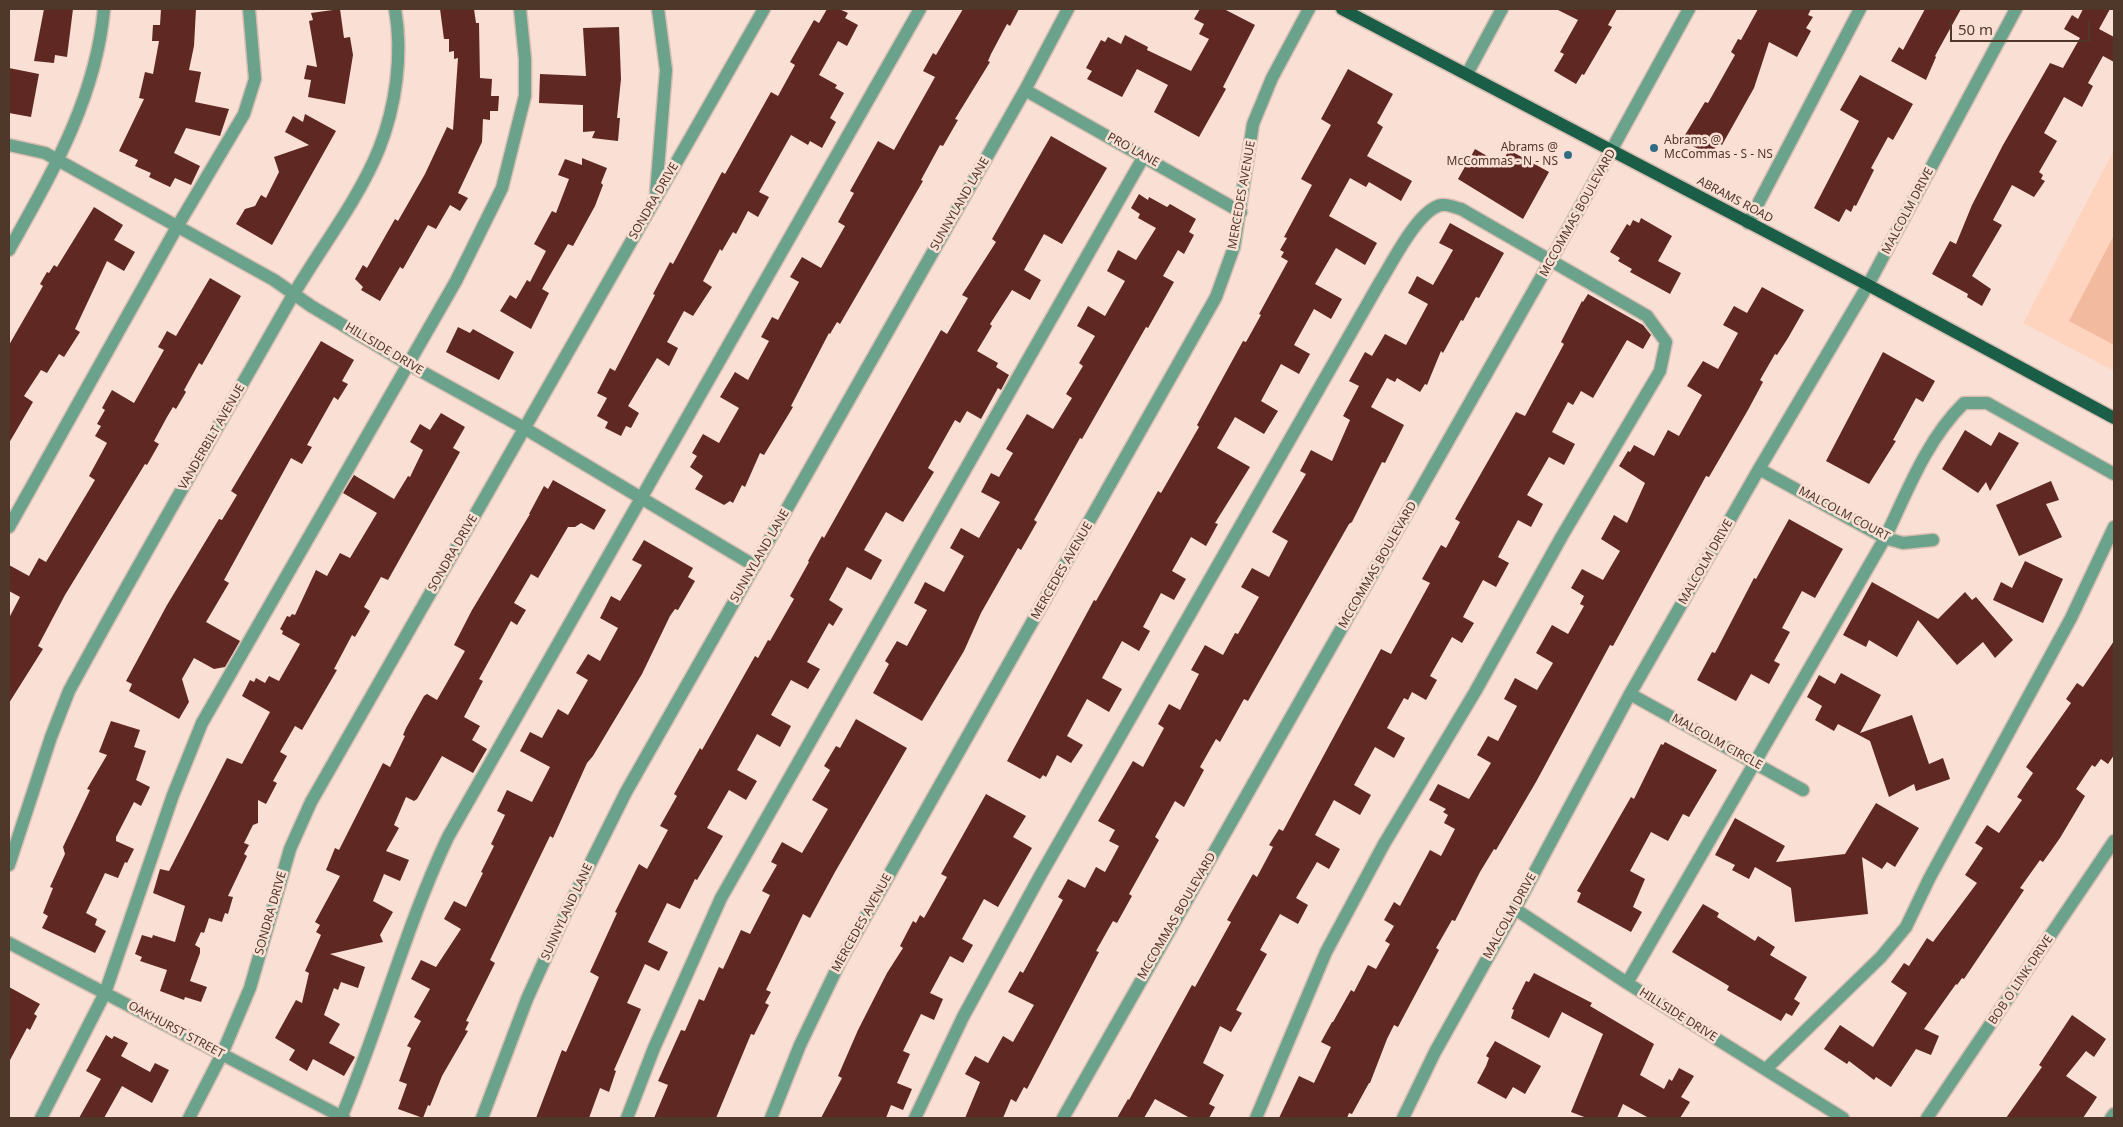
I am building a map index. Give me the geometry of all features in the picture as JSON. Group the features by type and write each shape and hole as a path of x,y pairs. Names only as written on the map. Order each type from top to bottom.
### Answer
{"main road":[{"name":"ABRAMS ROAD","path":"1342,9 1868,285 2114,418"}],"street":[{"path":"9,250 59,160 82,106 98,58 104,9"},
{"path":"9,527 177,227 244,114 256,79 249,9"},
{"name":"VANDERBILT AVENUE","path":"9,865 51,737 69,690 294,294 359,188 379,149 392,107 398,63 395,9"},
{"path":"42,1118 105,993 173,795 202,723 461,273 502,188 525,96 525,59 520,9"},
{"path":"656,198 666,70 658,9"},
{"name":"SONDRA DRIVE","path":"189,1118 222,1054 250,988 290,849 311,802 764,9"},
{"path":"342,1118 378,1023 408,931 448,838 920,9"},
{"name":"SUNNYLAND LANE","path":"482,1118 527,999 568,908 626,792 1025,90 1068,9"},
{"name":"MERCEDES AVENUE","path":"771,1118 800,1045 841,960 1216,297 1234,247 1241,212 1253,124 1272,78 1309,9"},
{"path":"1467,74 1502,9"},
{"name":"MCCOMMAS BOULEVARD","path":"1063,1118 1551,260 1689,9"},
{"path":"1748,223 1860,9"},
{"name":"MALCOLM DRIVE","path":"1403,1118 1435,1052 1515,909 1630,694 1759,469 1868,285 2016,9"},
{"name":"PRO LANE","path":"1025,90 1241,212"},
{"name":"HILLSIDE DRIVE","path":"9,145 46,153 274,280 408,364 524,428 755,566"},
{"path":"627,1118 654,1048 720,898 1144,156"},
{"path":"915,1118 962,1017 1040,876 1380,282 1418,222 1429,210 1443,205 1461,209 1647,316 1666,342 1660,371 1562,536 1475,692 1384,844 1339,927 1326,952 1256,1118"},
{"path":"1627,983 1885,538 1911,484 1947,420 1964,403 1986,403 2114,474"},
{"name":"MALCOLM COURT","path":"1759,469 1885,538 1903,543 1933,540"},
{"path":"1766,1069 1881,956 1906,927 1934,871 2071,618 2114,527"},
{"name":"MALCOLM CIRCLE","path":"1630,694 1803,790"},
{"name":"BOB O LINK DRIVE","path":"1927,1118 2114,841"},
{"name":"HILLSIDE DRIVE","path":"1515,909 1627,983 1842,1118"},
{"name":"OAKHURST STREET","path":"9,942 342,1118"},
{"path":"2111,1118 2114,1114"}],"shaded area":[{"path":"2114,150 2114,371 2023,323"},
{"path":"2114,235 2114,345 2069,321"}],"building":[{"path":"44,9 73,9 67,57 55,55 54,63 34,61"},
{"path":"161,9 196,9 194,46 189,70 201,72 195,102 229,109 220,136 186,128 174,153 200,166 191,185 175,178 170,187 149,177 151,173 135,166 138,160 119,151 144,99 139,98 145,72 153,74 159,41 152,41 153,25 160,25"},
{"path":"340,9 344,38 350,37 353,55 345,104 308,97 311,80 304,79 307,65 317,67 309,21 313,20 311,13"},
{"path":"440,9 474,9 476,23 479,23 480,78 492,79 491,96 499,96 498,111 490,111 490,120 483,119 482,142 458,193 468,198 460,211 450,205 436,229 428,225 403,269 400,267 380,301 361,290 363,287 355,279 363,265 367,268 395,219 398,221 425,174 447,127 453,130 458,58 454,59 454,51 449,52 449,39 444,39"},
{"path":"827,9 839,9 848,13 845,18 858,25 847,46 838,41 819,75 837,85 835,88 844,93 830,118 836,122 822,148 810,141 808,145 791,135 759,192 769,197 758,217 748,211 736,234 733,232 722,251 720,249 703,281 712,287 693,316 684,311 667,342 678,348 669,366 657,358 628,406 639,413 631,428 626,426 621,436 605,428 608,422 597,416 607,398 597,393 610,368 615,371 670,262 673,264 722,172 725,174 771,92 778,96 795,65 790,62 814,20 819,23"},
{"path":"963,9 1019,9 1010,26 1007,24 991,54 988,61 990,62 955,119 958,120 943,146 940,145 921,180 923,181 840,324 837,322 829,333 791,406 793,407 764,455 760,453 745,487 742,485 733,503 730,501 724,505 695,489 703,476 690,467 697,456 692,453 703,434 719,443 739,408 720,397 735,372 748,380 769,341 761,337 772,317 778,320 799,282 790,277 802,257 821,268 845,226 838,222 854,193 850,191 878,141 894,150 935,77 923,71 933,53 936,55"},
{"path":"1200,9 1224,9 1255,25 1223,87 1226,89 1199,137 1154,112 1168,85 1137,69 1122,97 1087,79 1092,71 1086,68 1101,40 1105,42 1108,37 1121,44 1125,35 1148,47 1147,50 1191,71 1209,39 1199,34 1204,24 1194,19"},
{"path":"1556,9 1617,9 1608,25 1612,27 1584,75 1582,74 1576,84 1554,71 1564,54 1560,52 1578,20"},
{"path":"1758,9 1811,9 1808,15 1813,17 1806,28 1811,31 1797,57 1769,42 1754,88 1722,145 1718,143 1711,156 1682,140 1705,102 1708,103 1735,55 1731,52 1738,39 1741,40"},
{"path":"1925,9 1961,9 1935,56 1926,80 1891,61 1899,47 1903,50"},
{"path":"2083,9 2110,9 2099,29 2114,37 2114,62 2103,56 2088,83 2093,86 2082,107 2064,97 2044,133 2057,141 2039,172 2043,175 2041,179 2045,181 2034,197 2012,185 1993,220 2002,225 1972,276 1991,289 1982,306 1967,297 1968,294 1932,274 1950,241 1956,244 1972,205 2003,145 2050,63 2063,68 2080,38 2064,29 2072,15 2078,19"},
{"path":"619,27 621,79 617,118 620,118 618,141 592,138 595,131 583,132 583,105 539,103 540,74 586,76 583,28"},
{"path":"9,68 39,74 31,117 9,113"},
{"path":"1348,69 1393,94 1377,123 1383,127 1367,156 1412,181 1401,201 1369,182 1366,187 1350,178 1329,216 1377,243 1365,265 1336,248 1315,284 1342,299 1331,319 1314,309 1294,345 1310,354 1299,374 1281,364 1261,401 1278,411 1264,434 1235,417 1217,448 1250,467 1215,523 1218,524 1206,546 1191,537 1172,571 1186,579 1174,600 1161,593 1143,627 1150,631 1139,651 1122,641 1102,678 1122,689 1109,712 1087,699 1067,736 1083,745 1071,763 1057,755 1046,777 1043,775 1040,779 1007,761 1094,600 1096,601 1158,491 1161,493 1199,427 1197,425 1243,341 1246,342 1261,315 1259,314 1288,261 1281,257 1284,252 1280,250 1287,238 1284,237 1312,185 1301,179 1331,125 1321,119"},
{"path":"1860,75 1913,104 1893,140 1888,137 1871,168 1874,170 1856,206 1854,205 1851,212 1846,209 1839,222 1814,208 1859,121 1840,110"},
{"path":"305,114 336,131 272,245 236,224 245,209 255,206 261,195 266,198 279,172 274,157 309,145 285,132 293,116 303,122"},
{"path":"1051,136 1107,168 1062,244 1044,234 1024,270 1041,280 1030,300 1012,290 990,324 992,326 977,351 998,363 996,367 1009,375 1001,390 998,388 981,419 967,411 960,423 955,420 928,468 934,472 903,522 886,512 864,550 882,560 871,580 847,567 829,600 843,609 833,626 829,623 807,662 820,669 808,689 791,680 771,715 791,726 780,747 757,734 737,770 757,781 746,800 729,790 707,828 723,836 697,880 695,879 680,909 667,903 648,942 668,952 659,971 645,964 627,1003 641,1009 614,1070 616,1071 609,1092 600,1088 589,1118 536,1118 562,1050 566,1052 599,977 590,972 617,913 615,912 639,864 647,869 668,830 660,826 677,796 674,794 700,748 702,750 755,656 758,658 768,640 770,641 794,599 790,596 808,561 822,536 824,538 941,330 947,334 968,298 962,295 996,242 992,239"},
{"path":"1475,149 1501,164 1509,150 1549,172 1523,219 1458,179"},
{"path":"582,158 607,168 601,183 603,185 595,206 573,246 568,244 542,289 549,293 531,329 500,311 510,295 516,299 527,280 530,282 546,251 534,244 552,211 556,213 569,179 558,175 565,159 582,165"},
{"path":"1139,194 1148,200 1149,197 1167,207 1170,204 1196,219 1189,232 1194,235 1184,254 1178,250 1163,276 1174,282 1082,439 1080,438 1034,520 1037,522 1021,550 1018,548 981,613 964,651 922,721 873,693 889,664 885,661 897,641 907,646 927,610 914,603 925,582 944,592 964,556 950,548 961,528 979,538 1000,502 981,492 991,473 999,477 1013,453 1006,449 1027,414 1053,429 1072,398 1066,394 1083,366 1079,363 1095,336 1077,326 1088,306 1105,316 1125,281 1107,271 1118,250 1136,260 1156,228 1138,218 1140,214 1131,208"},
{"path":"94,207 123,225 114,240 135,252 124,271 107,261 75,329 80,332 64,357 59,354 47,373 41,370 24,396 33,402 9,443 9,345 43,286 40,284 47,272 49,273 54,265 57,267"},
{"path":"1641,218 1672,236 1658,261 1681,273 1670,294 1630,272 1632,269 1618,261 1620,258 1610,252 1627,224 1630,226 1633,220 1639,223"},
{"path":"1450,223 1504,253 1479,298 1476,297 1443,353 1441,351 1427,385 1425,384 1420,392 1397,378 1395,382 1387,378 1371,407 1404,425 1385,463 1382,462 1352,522 1349,524 1248,701 1244,699 1220,742 1216,739 1200,767 1204,770 1184,807 1175,801 1155,837 1159,840 1129,894 1132,896 1117,923 1113,921 1096,951 1099,952 1027,1089 1024,1087 1016,1102 1011,1099 1003,1118 965,1118 980,1082 965,1074 975,1056 988,1063 1003,1036 1013,1042 1034,1005 1008,992 1020,971 1023,973 1063,900 1058,897 1068,879 1085,888 1096,867 1105,872 1119,846 1109,841 1115,830 1098,821 1133,761 1143,767 1164,728 1158,724 1169,704 1180,710 1199,674 1191,670 1205,645 1223,655 1235,633 1238,634 1259,597 1241,587 1252,568 1269,577 1288,541 1272,532 1306,474 1300,471 1311,450 1332,461 1350,420 1343,416 1359,386 1349,381 1365,352 1372,356 1385,334 1406,345 1428,304 1408,293 1417,276 1433,285 1453,250 1439,243"},
{"path":"210,278 241,296 202,365 199,363 176,409 173,407 167,417 154,441 159,444 147,465 145,464 65,595 38,646 43,649 9,703 9,618 20,597 9,591 9,565 29,576 39,558 46,562 95,480 89,476 107,443 95,436 101,426 97,424 105,410 102,408 112,390 134,403 164,350 158,347 167,331 176,336"},
{"path":"1762,287 1804,310 1760,380 1763,382 1748,410 1709,477 1706,476 1613,646 1610,645 1536,782 1496,850 1494,849 1480,872 1455,921 1452,920 1436,948 1439,950 1398,1027 1394,1025 1370,1083 1352,1114 1349,1113 1347,1118 1279,1118 1299,1076 1314,1083 1331,1047 1321,1042 1351,990 1354,992 1368,965 1376,969 1390,944 1385,941 1394,926 1384,920 1394,902 1400,906 1430,850 1441,856 1455,829 1444,823 1448,815 1443,812 1446,809 1429,800 1438,784 1469,799 1491,763 1477,755 1488,736 1498,741 1517,706 1504,699 1515,678 1537,690 1553,663 1536,653 1552,625 1568,634 1584,606 1580,604 1584,596 1571,588 1582,569 1603,580 1620,551 1601,539 1614,515 1627,523 1645,483 1619,466 1634,445 1654,456 1668,430 1679,436 1702,395 1687,386 1703,361 1718,369 1738,333 1723,325 1734,306 1747,313"},
{"path":"1588,294 1643,325 1651,335 1643,349 1627,340 1593,398 1581,391 1573,405 1568,402 1552,432 1575,444 1564,465 1549,457 1527,495 1543,504 1531,527 1518,520 1498,557 1509,563 1496,587 1483,580 1463,617 1474,623 1462,643 1452,637 1430,676 1437,680 1426,700 1412,692 1408,700 1404,698 1387,728 1405,738 1394,758 1375,747 1354,785 1371,795 1360,815 1334,800 1315,835 1340,849 1329,869 1317,862 1296,898 1308,905 1298,924 1280,914 1260,950 1267,954 1236,1010 1242,1013 1231,1032 1220,1026 1203,1063 1224,1075 1209,1104 1215,1107 1209,1118 1190,1118 1155,1099 1144,1118 1117,1118 1129,1100 1192,985 1195,987 1231,922 1227,920 1253,874 1257,877 1273,847 1269,845 1279,829 1283,831 1381,649 1391,654 1430,583 1422,579 1441,545 1446,548 1460,522 1455,519 1516,412 1525,416 1564,344 1561,342 1582,301"},
{"path":"458,327 470,333 473,329 514,352 499,380 446,352"},
{"path":"321,341 354,360 342,381 348,384 338,400 334,397 307,445 312,447 302,464 291,458 224,580 229,583 206,622 240,641 225,667 214,669 194,658 182,679 189,702 179,719 129,691 132,684 126,681 167,605 219,519 222,520 237,495 231,491"},
{"path":"1883,352 1935,381 1923,402 1916,398 1893,440 1896,441 1869,484 1826,461"},
{"path":"441,413 465,427 453,448 460,452 388,580 381,577 364,607 370,611 355,637 352,635 334,669 337,670 302,730 295,726 280,752 287,756 273,781 277,783 266,804 258,800 258,823 253,825 244,843 249,845 244,854 247,856 228,896 233,897 228,914 225,913 222,922 209,918 204,933 201,932 195,945 200,948 200,953 190,981 207,987 201,1002 185,997 184,1000 160,991 167,970 140,961 142,957 135,954 142,935 152,938 153,935 175,942 185,906 153,893 160,869 169,871 227,758 242,764 270,712 242,696 250,680 254,682 256,678 265,683 269,676 279,681 300,644 282,634 283,631 280,629 287,616 295,615 316,570 327,576 340,553 350,558 377,513 343,493 354,475 394,499 408,476 410,477 423,450 410,442 420,424 430,430"},
{"path":"1965,430 1991,446 1999,432 2019,443 1990,491 1986,482 1978,493 1942,469"},
{"path":"553,480 606,510 594,530 581,523 575,527 568,527 538,578 531,574 514,603 526,610 517,625 511,621 479,679 483,681 464,717 480,726 472,740 487,749 473,773 442,756 417,799 414,801 406,797 394,825 399,828 386,851 409,860 400,881 384,874 373,901 393,912 380,935 383,942 330,954 365,967 358,988 341,982 338,990 334,988 324,1015 340,1024 329,1043 355,1057 344,1076 313,1059 307,1071 289,1060 295,1050 275,1038 296,1000 302,1003 309,973 305,971 321,935 316,932 320,925 315,922 340,876 326,870 335,848 339,850 383,763 390,767 405,736 403,735 406,728 424,696 427,694 437,700 465,651 454,645 472,610 530,514 544,486 548,489"},
{"path":"2051,481 2059,500 2046,504 2062,537 2019,556 1996,505"},
{"path":"1789,519 1843,549 1815,598 1802,591 1782,628 1790,632 1774,661 1780,664 1769,684 1751,674 1736,701 1697,680 1712,652 1715,653 1754,578 1756,579"},
{"path":"644,540 693,568 688,577 695,581 678,610 675,609 670,616 642,674 587,763 553,838 550,836 490,960 495,963 466,1021 469,1022 465,1030 468,1031 442,1076 430,1106 428,1105 423,1118 398,1109 407,1084 399,1081 411,1048 407,1046 421,1021 414,1017 430,989 411,979 421,960 436,967 461,929 444,919 454,901 466,907 483,873 481,872 494,846 491,844 505,815 497,811 507,790 532,802 550,767 520,751 530,732 542,738 558,709 568,715 588,680 576,673 588,654 600,661 618,628 600,618 611,596 620,601 642,565 632,560"},
{"path":"2025,561 2063,579 2043,623 1993,600 2001,582 2012,588"},
{"path":"1872,582 1938,619 1965,592 1972,600 1976,597 2013,640 1995,658 1983,642 1957,665 1918,620 1897,657 1869,640 1866,647 1843,635"},
{"path":"2114,641 2114,755 2108,764 2101,759 2095,767 2092,765 2076,789 2085,796 2060,838 2043,862 2040,860 2020,888 2024,890 1964,979 1962,978 1956,984 1924,1029 1939,1036 1931,1055 1916,1049 1891,1087 1876,1077 1874,1080 1849,1061 1847,1064 1824,1049 1840,1025 1873,1047 1907,993 1891,982 1904,963 1909,966 1927,938 1933,942 1977,883 1965,875 1983,848 1975,843 1987,825 1999,833 2022,800 2017,797 2033,773 2026,767 2071,703 2066,699 2077,683 2083,687"},
{"path":"1841,673 1881,695 1860,733 1912,715 1929,764 1943,758 1950,779 1916,791 1914,784 1889,797 1870,741 1838,724 1834,731 1815,720 1822,706 1807,697 1819,675 1835,684"},
{"path":"856,719 907,748 810,918 803,914 766,990 771,992 765,1003 769,1005 754,1035 751,1034 716,1118 654,1118 668,1085 658,1081 681,1030 685,1031 699,999 704,1001 719,967 723,969 741,930 750,934 770,895 762,891 777,865 771,862 782,842 802,853 828,809 812,800 830,770 824,766 836,746 840,748"},
{"path":"111,721 140,730 134,747 146,751 136,780 150,787 141,806 134,802 116,837 116,841 134,849 127,863 125,862 118,878 105,873 86,913 97,919 95,925 106,931 95,953 42,928 48,916 43,913 53,888 50,887 65,854 63,847 90,790 87,789 107,755 99,752"},
{"path":"1665,742 1717,770 1689,817 1683,814 1668,841 1651,832 1630,871 1645,879 1633,907 1642,912 1631,932 1577,902 1581,893 1577,891 1631,797 1634,799 1661,744 1663,745"},
{"path":"986,794 1026,816 1013,837 1032,848 998,907 984,899 962,939 973,945 963,963 950,956 930,993 943,999 934,1020 921,1014 903,1051 910,1054 897,1083 912,1089 903,1110 891,1105 886,1118 821,1118 842,1078 838,1076 858,1030 887,973 903,948 900,946 913,921 916,923 920,915 924,918 947,877 941,874"},
{"path":"1876,803 1919,828 1895,867 1887,862 1882,869 1862,857 1868,914 1795,922 1791,888 1755,867 1749,879 1732,870 1735,865 1715,855 1735,818 1785,846 1776,862 1845,854"},
{"path":"1703,904 1719,913 1717,917 1755,941 1758,936 1775,947 1770,955 1807,977 1794,999 1800,1003 1792,1016 1786,1013 1781,1021 1727,990 1729,986 1672,952"},
{"path":"1534,973 1592,1003 1590,1006 1654,1044 1640,1075 1664,1089 1669,1079 1672,1081 1679,1068 1694,1076 1681,1097 1690,1102 1680,1118 1649,1118 1623,1104 1617,1118 1587,1118 1571,1112 1603,1034 1562,1012 1549,1038 1511,1018 1514,1010 1512,1009 1526,981 1529,982"},
{"path":"9,987 40,1004 34,1014 37,1016 30,1030 27,1028 9,1062"},
{"path":"2072,1015 2106,1039 2094,1057 2086,1051 2066,1076 2097,1097 2083,1118 2006,1118 2042,1067 2039,1065"},
{"path":"106,1035 112,1039 114,1036 128,1043 121,1056 150,1072 155,1063 169,1070 152,1103 122,1086 104,1118 79,1118 101,1079 86,1071"},
{"path":"1495,1041 1541,1066 1525,1094 1513,1087 1506,1099 1477,1083 1489,1058 1486,1056"}],"place":[{"name":"Abrams @ McCommas - S - NS","path":"1654,148"},
{"name":"Abrams @ McCommas - N - NS","path":"1568,155"}]}
